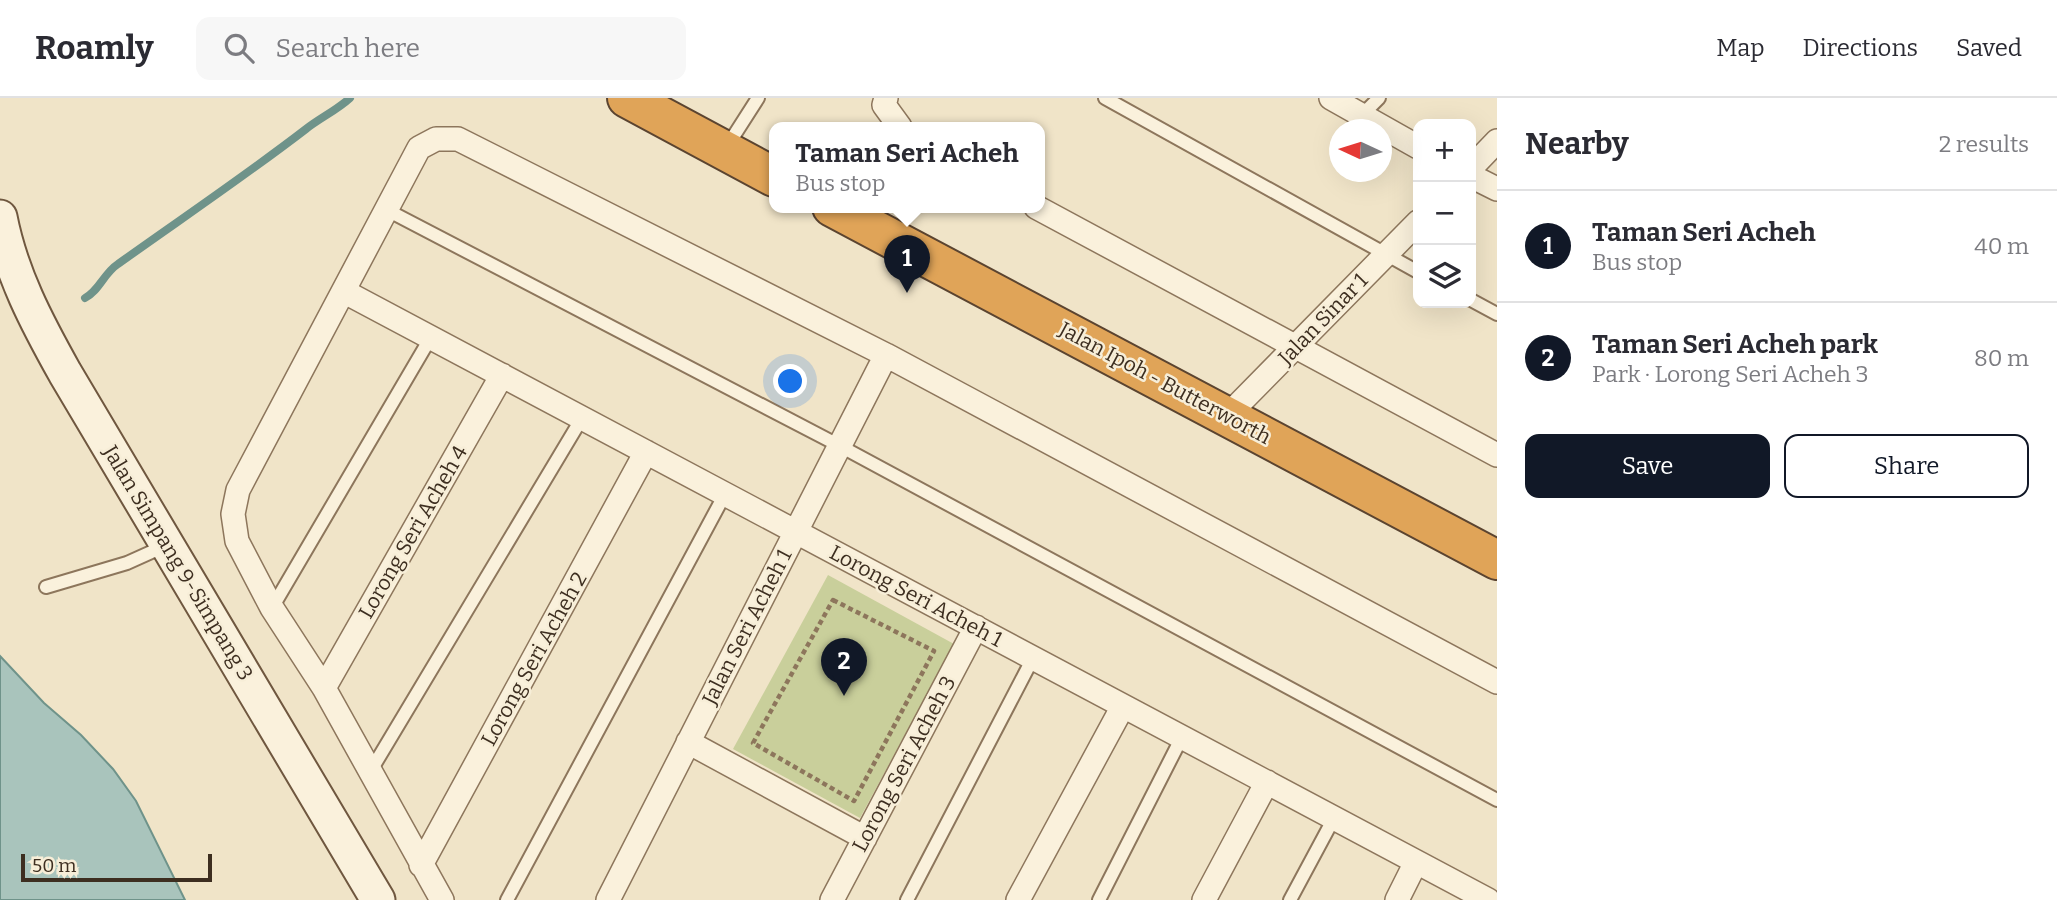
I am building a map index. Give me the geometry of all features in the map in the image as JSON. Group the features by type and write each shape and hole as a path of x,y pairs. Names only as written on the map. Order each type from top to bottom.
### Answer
{"highway":[{"path":"627,98 769,174"},
{"name":"Jalan Ipoh - Butterworth","path":"843,213 1497,560"}],"street":[{"path":"886,98 884,105 896,122"},
{"path":"1331,98 1413,144"},
{"path":"442,900 324,688 272,608 237,541 233,514 238,490 419,148 436,139 458,139 886,355 1497,682"},
{"path":"1476,163 1497,141"},
{"path":"1476,178 1497,189"},
{"path":"1045,212 1497,455"},
{"name":"Jalan Simpang 9-Simpang 3","path":"0,217 6,248 30,310 378,900"},
{"name":"Jalan Sinar 1","path":"1227,416 1413,227"},
{"name":"Lorong Seri Acheh 1","path":"345,292 1480,898"},
{"name":"Jalan Seri Acheh 1","path":"608,900 886,355"},
{"name":"Lorong Seri Acheh 4","path":"324,688 502,375"},
{"name":"Lorong Seri Acheh 2","path":"421,865 646,452"},
{"name":"Lorong Seri Acheh 3","path":"832,900 976,627"},
{"path":"1018,900 1123,706"},
{"path":"688,742 865,838"},
{"path":"1204,900 1267,782"},
{"path":"1396,900 1416,862"}],"lane":[{"path":"724,150 758,98"},
{"path":"1105,98 1413,269"},
{"path":"1362,115 1379,98"},
{"path":"387,210 840,446 1497,800"},
{"path":"1476,303 1497,314"},
{"path":"272,608 431,337"},
{"path":"370,772 582,418"},
{"path":"507,900 724,494"},
{"path":"46,587 127,564 168,545"},
{"path":"907,900 1033,658"},
{"path":"1099,900 1182,737"},
{"path":"1290,900 1334,818"}],"path":[{"path":"833,600 934,651 854,801 753,743 833,600"}],"green space":[{"path":"828,575 954,644 860,818 733,749"}],"water":[{"path":"0,656 44,703 81,735 113,769 136,801 185,900 0,900"}],"waterway":[{"path":"85,298 118,264 350,98"}],"place":[{"name":"Taman Seri Acheh","path":"907,293"},
{"name":"Taman Seri Acheh park","path":"844,696"}]}
